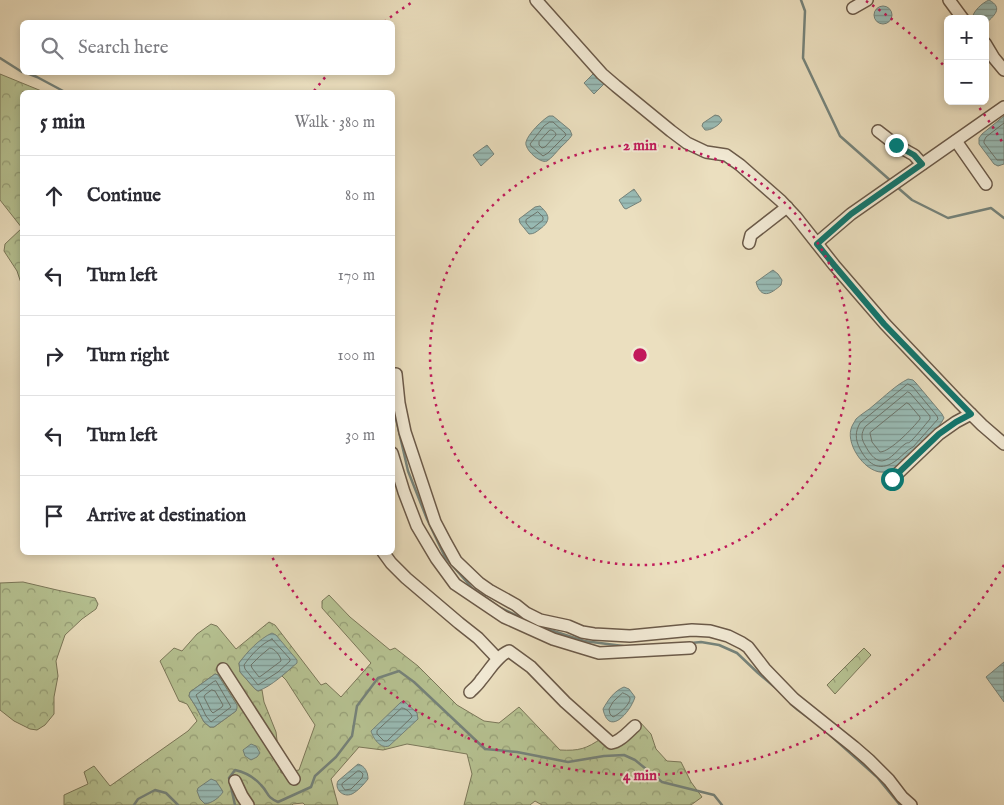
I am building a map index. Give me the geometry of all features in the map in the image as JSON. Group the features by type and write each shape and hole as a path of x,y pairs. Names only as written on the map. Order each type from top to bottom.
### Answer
{"street":[{"path":"536,0 602,74 670,132 706,152 726,156 740,165 786,207 884,324 971,414 1004,444"},
{"path":"853,8 867,0"},
{"path":"950,0 960,15"},
{"path":"989,50 1004,70"},
{"path":"817,244 851,214 1004,107"},
{"path":"878,131 896,145 914,155 922,164"},
{"path":"956,141 986,184"},
{"path":"749,243 751,235 786,207"},
{"path":"396,374 405,432 435,522 456,561 480,583 540,620 568,626 588,633 630,636 692,630 710,631 728,636 742,643 748,647 765,669 794,699 869,760 911,805"},
{"path":"892,479 939,434 971,414"},
{"path":"395,464 417,526 436,558 456,584 504,617 553,638 599,653 690,648"},
{"path":"385,555 406,578 472,633 498,659"},
{"path":"470,692 498,659 509,651 531,667 565,702 611,743 618,741 635,726"},
{"path":"223,668 294,779"},
{"path":"235,781 248,805"}],"green space":[{"path":"0,74 39,90 20,90 20,225 0,200"},
{"path":"20,230 20,280 17,271 4,251 5,244"},
{"path":"23,582 95,598 98,604 96,609 65,635 56,661 58,676 54,697 54,714 45,725 37,730 30,729 14,721 0,710 0,583"},
{"path":"329,595 350,617 390,650 395,648 418,666 457,705 484,721 499,723 519,707 560,750 577,750 587,747 602,738 610,739 639,721 651,734 656,749 667,761 681,762 691,782 702,797 691,805 542,805 535,801 530,805 464,805 472,774 467,754 407,744 383,750 359,747 331,779 338,805 305,805 303,803 292,805 64,805 64,795 88,784 84,772 94,766 110,786 188,731 197,721 187,704 179,701 160,661 174,648 182,651 197,634 211,624 217,626 236,649 269,622 275,625 321,685 326,683 341,697 371,663 322,608 322,601","holes":["251,649 296,663 282,676 315,725 299,770 281,773 276,732 264,702 262,690 258,691 255,689 240,672 239,663","215,674 218,675 236,711 214,727 210,727 204,722 189,696 190,692"]},
{"path":"864,648 871,655 835,694 827,685"}],"water":[{"path":"989,0 994,3 997,9 989,21 989,15 973,15"},
{"path":"883,6 889,9 892,15 889,21 883,24 877,21 874,15 877,9"},
{"path":"593,74 604,84 594,94 584,83"},
{"path":"715,115 719,116 722,120 721,122 712,129 705,130 702,126 703,123"},
{"path":"549,116 553,116 570,130 572,135 551,158 544,161 530,152 526,142 529,135"},
{"path":"1004,116 1004,164 998,166 994,164 979,144 979,138"},
{"path":"487,145 494,154 481,166 473,155"},
{"path":"634,189 641,201 626,209 619,200"},
{"path":"540,206 546,212 547,221 544,226 529,234 519,219 535,207"},
{"path":"773,270 782,280 781,285 770,293 763,293 758,288 756,282"},
{"path":"908,379 916,383 944,418 920,447 902,462 885,472 878,472 871,469 859,458 850,436 851,428 858,417"},
{"path":"272,633 276,635 297,660 297,663 273,683 258,691 240,672 239,663 254,646"},
{"path":"1004,662 1004,702 986,677"},
{"path":"215,674 218,675 237,708 236,711 214,727 210,727 204,722 189,696 190,692"},
{"path":"624,687 629,689 635,697 633,703 620,719 615,722 610,721 603,709 612,696"},
{"path":"404,701 417,713 418,719 389,746 383,746 375,740 371,731"},
{"path":"251,744 256,746 260,753 251,760 245,756 243,750"},
{"path":"358,764 366,770 368,779 354,793 345,795 338,790 338,781"},
{"path":"211,779 216,781 223,792 215,800 205,804 200,799 197,791 198,788"}],"waterway":[{"path":"801,0 805,11 803,58 840,136 891,181"},
{"path":"0,58 20,71"},
{"path":"32,75 61,90"},
{"path":"897,187 912,200 948,218 991,208 1004,218"},
{"path":"395,414 408,471 427,519 445,557 472,588 499,607 538,626 584,641 623,646"},
{"path":"691,643 701,642 719,645 737,653 777,689"},
{"path":"235,805 229,778 235,770 255,780 264,788 269,797 278,802 311,787 315,776 336,757 352,736 357,706 378,678 399,671 414,682 485,749 517,752 568,762 624,755 635,760 662,782 714,795 722,805"},
{"path":"791,704 809,718"},
{"path":"830,735 877,777 900,805"},
{"path":"134,805 138,799 155,790 166,793 178,805"}],"route":[{"path":"892,479 939,434 971,414 884,324 817,244 851,214 922,164 914,155 896,145"}]}
